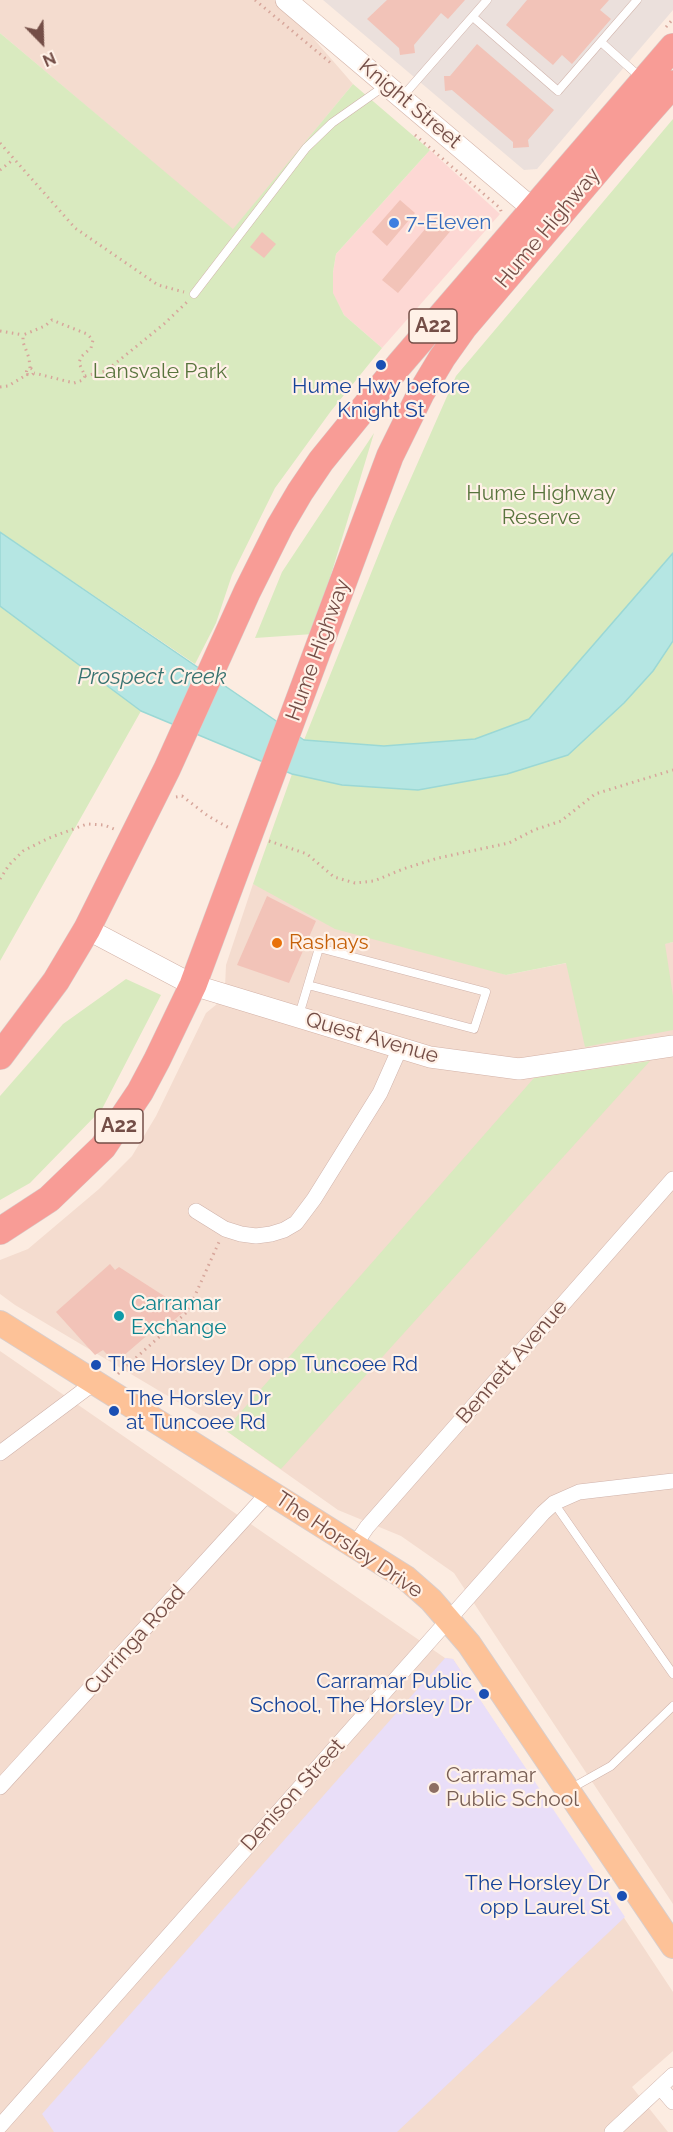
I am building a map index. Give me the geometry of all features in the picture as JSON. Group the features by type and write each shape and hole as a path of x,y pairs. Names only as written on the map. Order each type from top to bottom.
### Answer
{"highway":[{"name":"Hume Highway","path":"0,1056 56,981 87,929 166,769 229,630 280,526 321,461 399,365 673,47"},
{"name":"Hume Highway","path":"0,1231 49,1198 103,1147 140,1092 193,985 390,456 415,404 442,358 464,327 673,84"}],"main road":[{"name":"The Horsley Drive","path":"0,1323 106,1379 269,1492 406,1578 449,1619 469,1644 673,1946"}],"street":[{"name":"Knight Street","path":"286,0 533,209"},
{"name":"Quest Avenue","path":"87,929 193,985 430,1058 519,1069 673,1046"},
{"path":"196,1211 225,1229 256,1236 284,1230 296,1223 314,1199 380,1093 400,1048"},
{"name":"Bennett Avenue","path":"354,1546 367,1527 673,1179"},
{"path":"0,1453 106,1379"},
{"name":"Denison Street","path":"0,2126 554,1503 579,1492 673,1481"},
{"name":"Curringa Road","path":"0,1787 269,1492"},
{"path":"612,2132 667,2084 673,2075"},
{"path":"667,2084 673,2102"}],"lane":[{"path":"194,294 306,148 332,123 395,91 488,0"},
{"path":"473,16 558,91 637,0"},
{"path":"601,42 644,81"},
{"path":"298,1016 319,948 486,992 474,1029 308,985"},
{"path":"554,1503 673,1674"},
{"path":"567,1790 611,1766 673,1706"}],"path":[{"path":"255,0 335,67"},
{"path":"414,134 500,208 503,215"},
{"path":"0,143 75,228 158,285 194,294"},
{"path":"0,170 14,159"},
{"path":"0,387 8,386 34,373 74,383 83,380 85,376 106,371 164,324 194,294"},
{"path":"0,331 23,335 45,326 52,320 87,334 93,340 91,348 81,357 79,363 85,376"},
{"path":"23,335 30,368 34,373"},
{"path":"28,374 27,371 30,368"},
{"path":"266,840 307,854 334,877 355,883 375,881 438,858 509,843 534,830 561,821 595,794 673,770"},
{"path":"106,1379 188,1311 225,1229"}],"shaded area":[{"path":"0,0 280,0 353,84 233,230 0,33"},
{"path":"323,0 673,0 673,10 537,169 524,170"},
{"name":"7-Eleven","path":"430,150 500,214 382,348 344,315 333,294 336,254"},
{"path":"253,884 506,975 673,942 673,1904 454,1573 401,1536 338,1510 225,1430 0,1294 0,1260 28,1249 99,1189 132,1156 156,1116 206,1013 217,1004 225,987 226,965"},
{"path":"0,1351 445,1658 453,1659 673,1992 673,2051 632,2087 668,2132 0,2132"},
{"name":"Carramar Public School","path":"445,1658 453,1659 625,1917 397,2132 54,2132 42,2114"}],"green space":[{"name":"Lansvale Park","path":"0,33 233,229 353,84 430,150 336,254 333,293 344,315 382,348 331,411 275,488 232,575 216,623 195,664 0,532"},
{"name":"Hume Highway Reserve","path":"673,119 673,553 529,719 475,739 384,746 304,740 392,521 456,376"},
{"path":"374,433 313,634 255,638 282,572"},
{"path":"0,606 141,711 0,961"},
{"path":"673,641 673,942 665,944 673,996 673,1030 585,1047 566,963 506,975 335,929 253,884 292,774 342,785 418,790 507,774 568,755 624,703 653,671"},
{"path":"126,979 161,995 102,1109 30,1183 0,1200 0,1096 63,1024"},
{"path":"650,1061 281,1469 225,1430 534,1078"}],"water":[{"name":"Prospect Creek","path":"0,532 304,740 384,746 475,739 529,719 673,553 673,641 653,671 624,703 568,755 507,774 418,790 342,785 292,774 141,711 0,606"}],"building":[{"path":"387,0 465,0 448,19 441,13 414,45 415,53 400,55 399,48 367,19"},
{"path":"527,0 609,0 600,10 611,19 572,64 562,55 553,65 506,25"},
{"path":"477,44 554,110 528,140 529,147 513,148 513,142 452,90 445,91 444,76 450,76"},
{"name":"7-Eleven","path":"400,200 415,213 387,246 372,232"},
{"path":"437,215 453,228 398,293 382,280"},
{"path":"262,232 276,244 264,258 250,247"},
{"name":"Rashays","path":"267,896 316,921 289,983 237,965"},
{"name":"Carramar Exchange","path":"110,1264 115,1270 119,1267 186,1310 169,1324 165,1320 115,1363 103,1350 95,1355 56,1312"}],"place":[{"name":"7-Eleven","path":"394,223"},
{"name":"Hume Hwy before Knight St","path":"381,365"},
{"name":"Rashays","path":"277,943"},
{"name":"Carramar Exchange","path":"119,1316"},
{"name":"The Horsley Dr opp Tuncoee Rd","path":"96,1365"},
{"name":"The Horsley Dr at Tuncoee Rd","path":"114,1411"},
{"name":"Carramar Public School, The Horsley Dr","path":"484,1694"},
{"name":"Carramar Public School","path":"434,1788"},
{"name":"The Horsley Dr opp Laurel St","path":"622,1896"}]}
